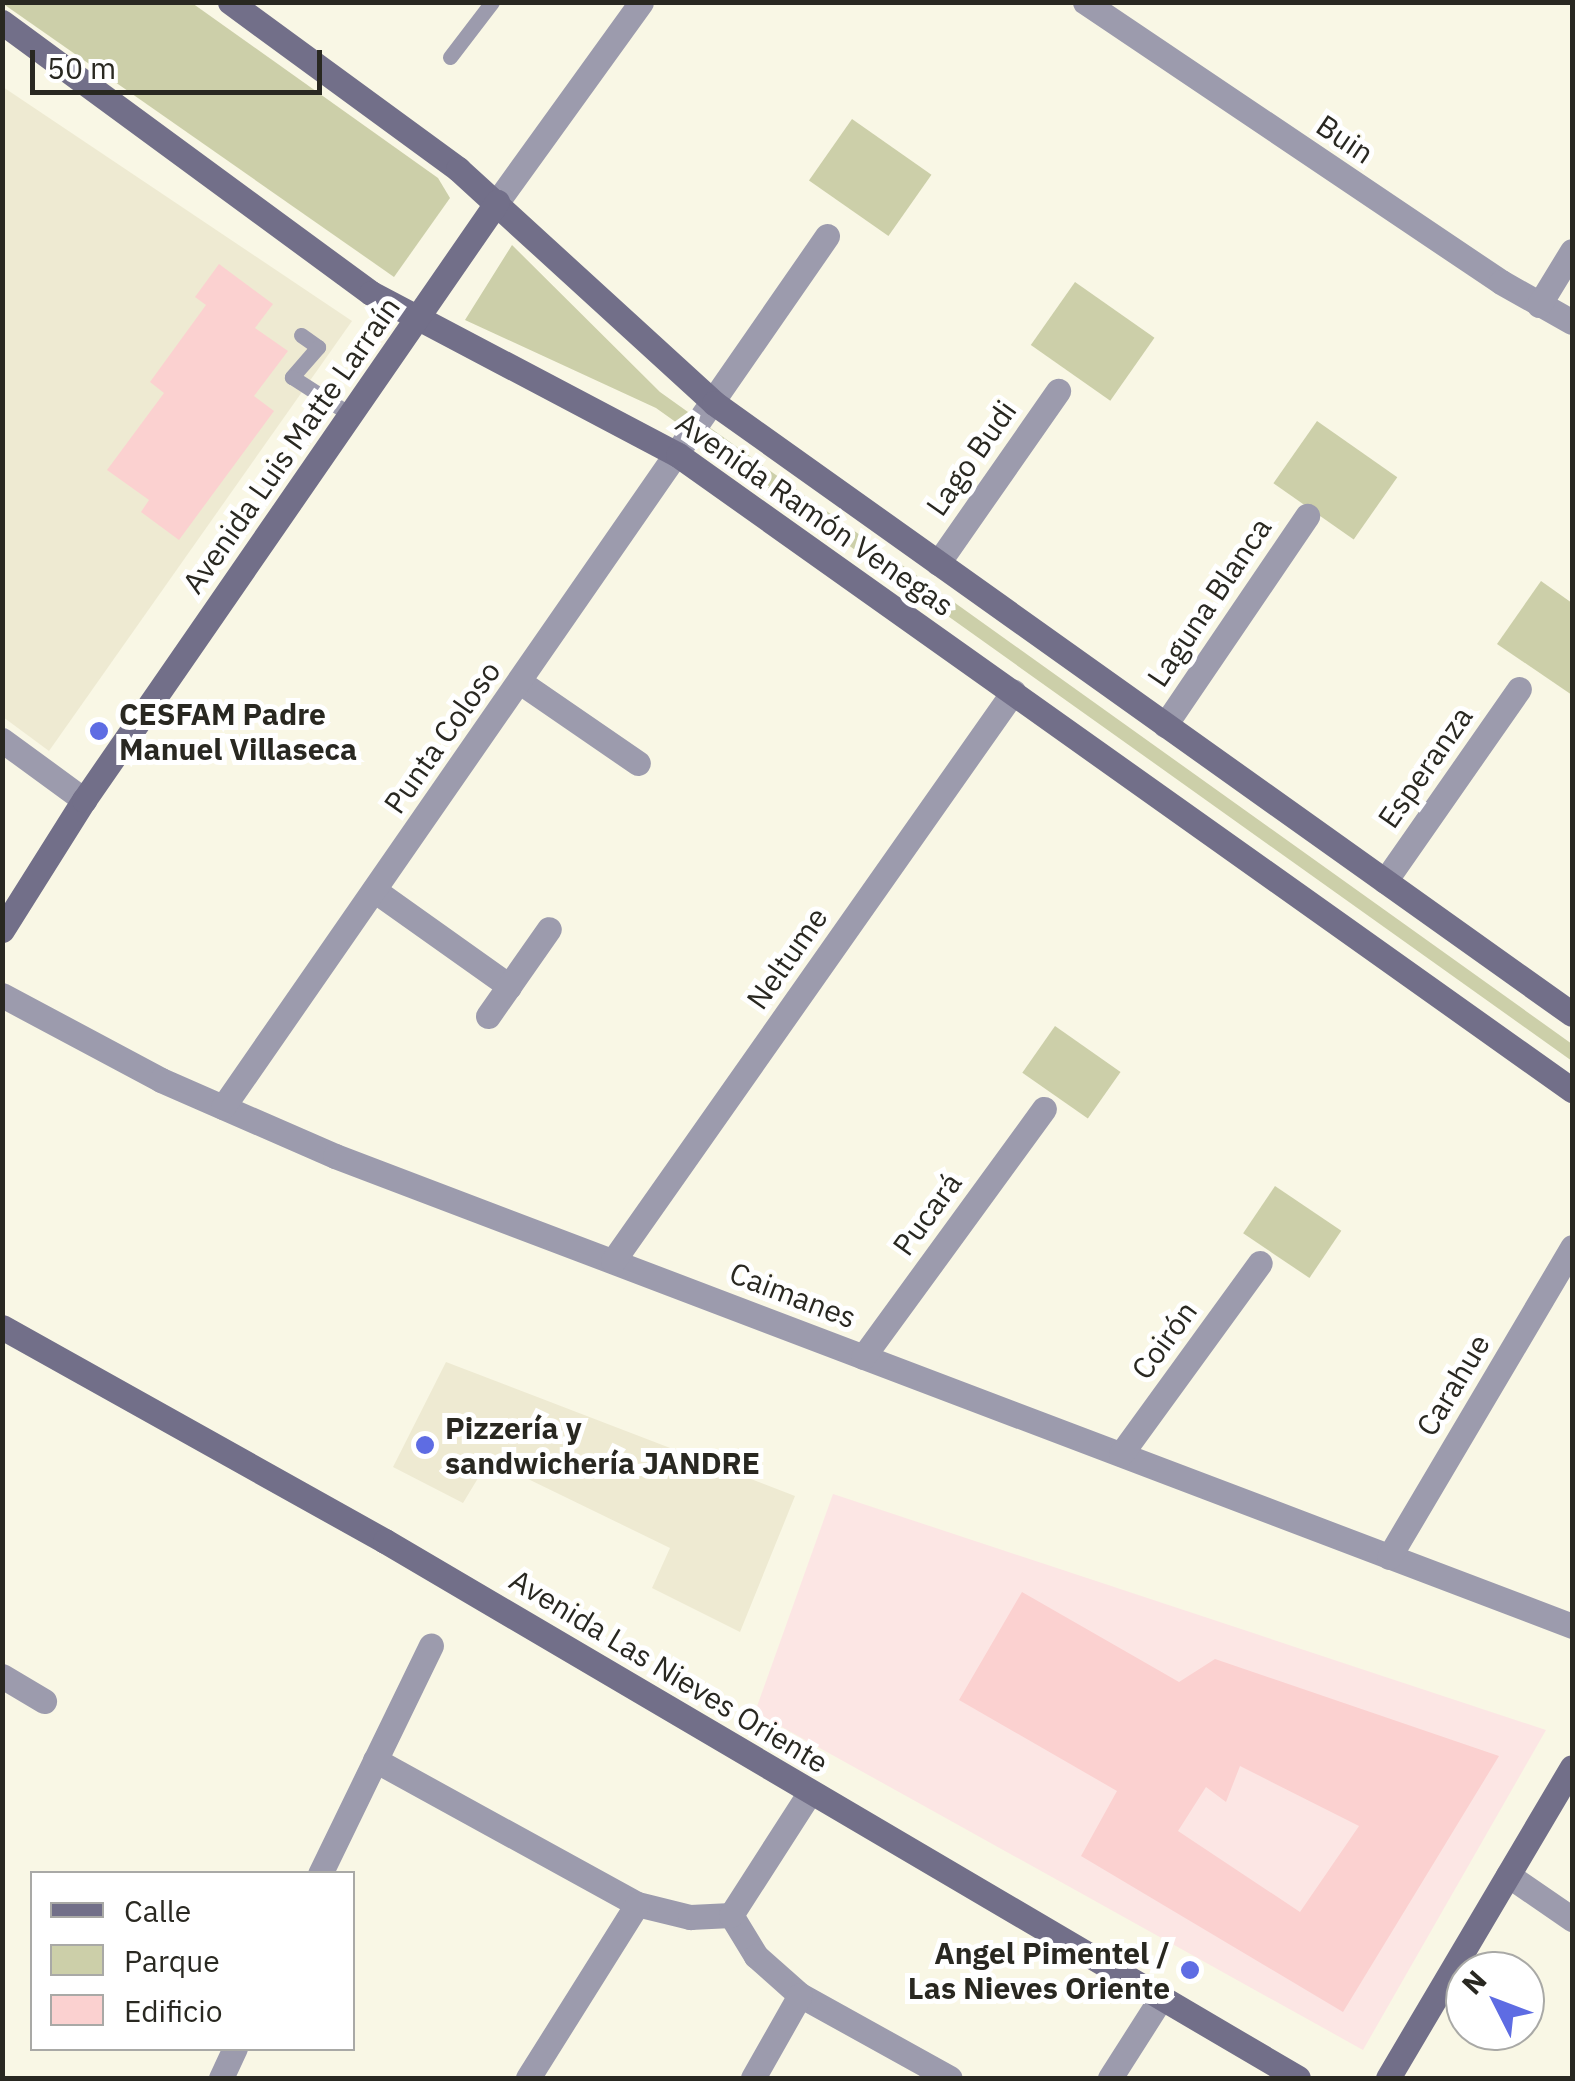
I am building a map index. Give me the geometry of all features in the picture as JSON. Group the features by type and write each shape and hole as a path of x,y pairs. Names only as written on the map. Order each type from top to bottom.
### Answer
{"street":[{"name":"Avenida Ramón Venegas","path":"230,2 497,202 714,403 1572,1014"},
{"name":"Avenida Luis Matte Larraín","path":"2,930 84,800 497,202 641,2"},
{"name":"Buin","path":"1085,2 1539,305 1572,322"},
{"name":"Avenida Ramón Venegas","path":"2,22 357,283 678,454 1572,1090"},
{"name":"Punta Coloso","path":"224,1108 826,236"},
{"path":"1539,305 1572,252"},
{"name":"Lago Budi","path":"938,564 1058,390"},
{"name":"Laguna Blanca","path":"1166,725 1307,516"},
{"path":"520,682 638,763"},
{"name":"Esperanza","path":"1386,881 1519,689"},
{"name":"Neltume","path":"613,1261 1013,692"},
{"path":"2,740 84,800"},
{"path":"374,890 509,986"},
{"path":"488,1016 549,929"},
{"name":"Caimanes","path":"2,995 224,1108 613,1261 1572,1626"},
{"name":"Pucará","path":"864,1357 1044,1109"},
{"name":"Carahue","path":"1389,1557 1572,1247"},
{"name":"Coirón","path":"1121,1454 1260,1263"},
{"name":"Avenida Las Nieves Oriente","path":"2,1327 386,1541 1298,2078"},
{"path":"321,1871 431,1645"},
{"path":"2,1676 44,1701"},
{"path":"376,1760 636,1904 690,1917 731,1916"},
{"path":"1388,2078 1572,1767"},
{"path":"731,1916 810,1792"},
{"path":"1508,1875 1572,1918"},
{"path":"528,2078 636,1904"},
{"path":"731,1916 756,1956 800,1995 950,2078"},
{"path":"753,2078 800,1995"},
{"path":"1110,2078 1161,1998"},
{"path":"221,2078 234,2051"}],"lane":[{"path":"450,58 492,2"},
{"path":"301,335 318,347 292,377 350,415"}],"shaded area":[{"path":"3,87 352,321 49,751 3,717"},
{"path":"446,1362 795,1496 740,1632 652,1588 670,1548 489,1460 463,1503 393,1467"},
{"path":"833,1494 1546,1730 1363,2050 755,1712"}],"green space":[{"path":"2,3 192,3 438,178 450,198 394,277"},
{"path":"852,119 931,175 888,236 809,180"},
{"path":"512,245 660,392 1572,1044 1572,1061 656,408 465,320"},
{"path":"1075,282 1154,338 1110,401 1031,345"},
{"path":"1317,421 1397,477 1354,539 1273,483"},
{"path":"1541,581 1572,603 1572,695 1497,644"},
{"path":"1055,1026 1121,1072 1088,1119 1022,1073"},
{"path":"1275,1186 1341,1231 1309,1278 1243,1233"}],"building":[{"path":"219,264 273,304 255,328 288,351 254,396 274,411 179,540 141,512 149,500 107,470 164,393 150,382 206,305 195,297"},
{"path":"1022,1592 1179,1682 1215,1659 1499,1756 1343,2012 1081,1856 1117,1791 959,1700","holes":["1240,1766 1359,1826 1300,1912 1178,1831 1206,1787 1226,1802"]}],"place":[{"name":"CESFAM Padre Manuel Villaseca","path":"99,731"},
{"name":"Pizzería y sandwichería JANDRE","path":"425,1445"},
{"name":"Angel Pimentel / Las Nieves Oriente","path":"1190,1970"}]}
